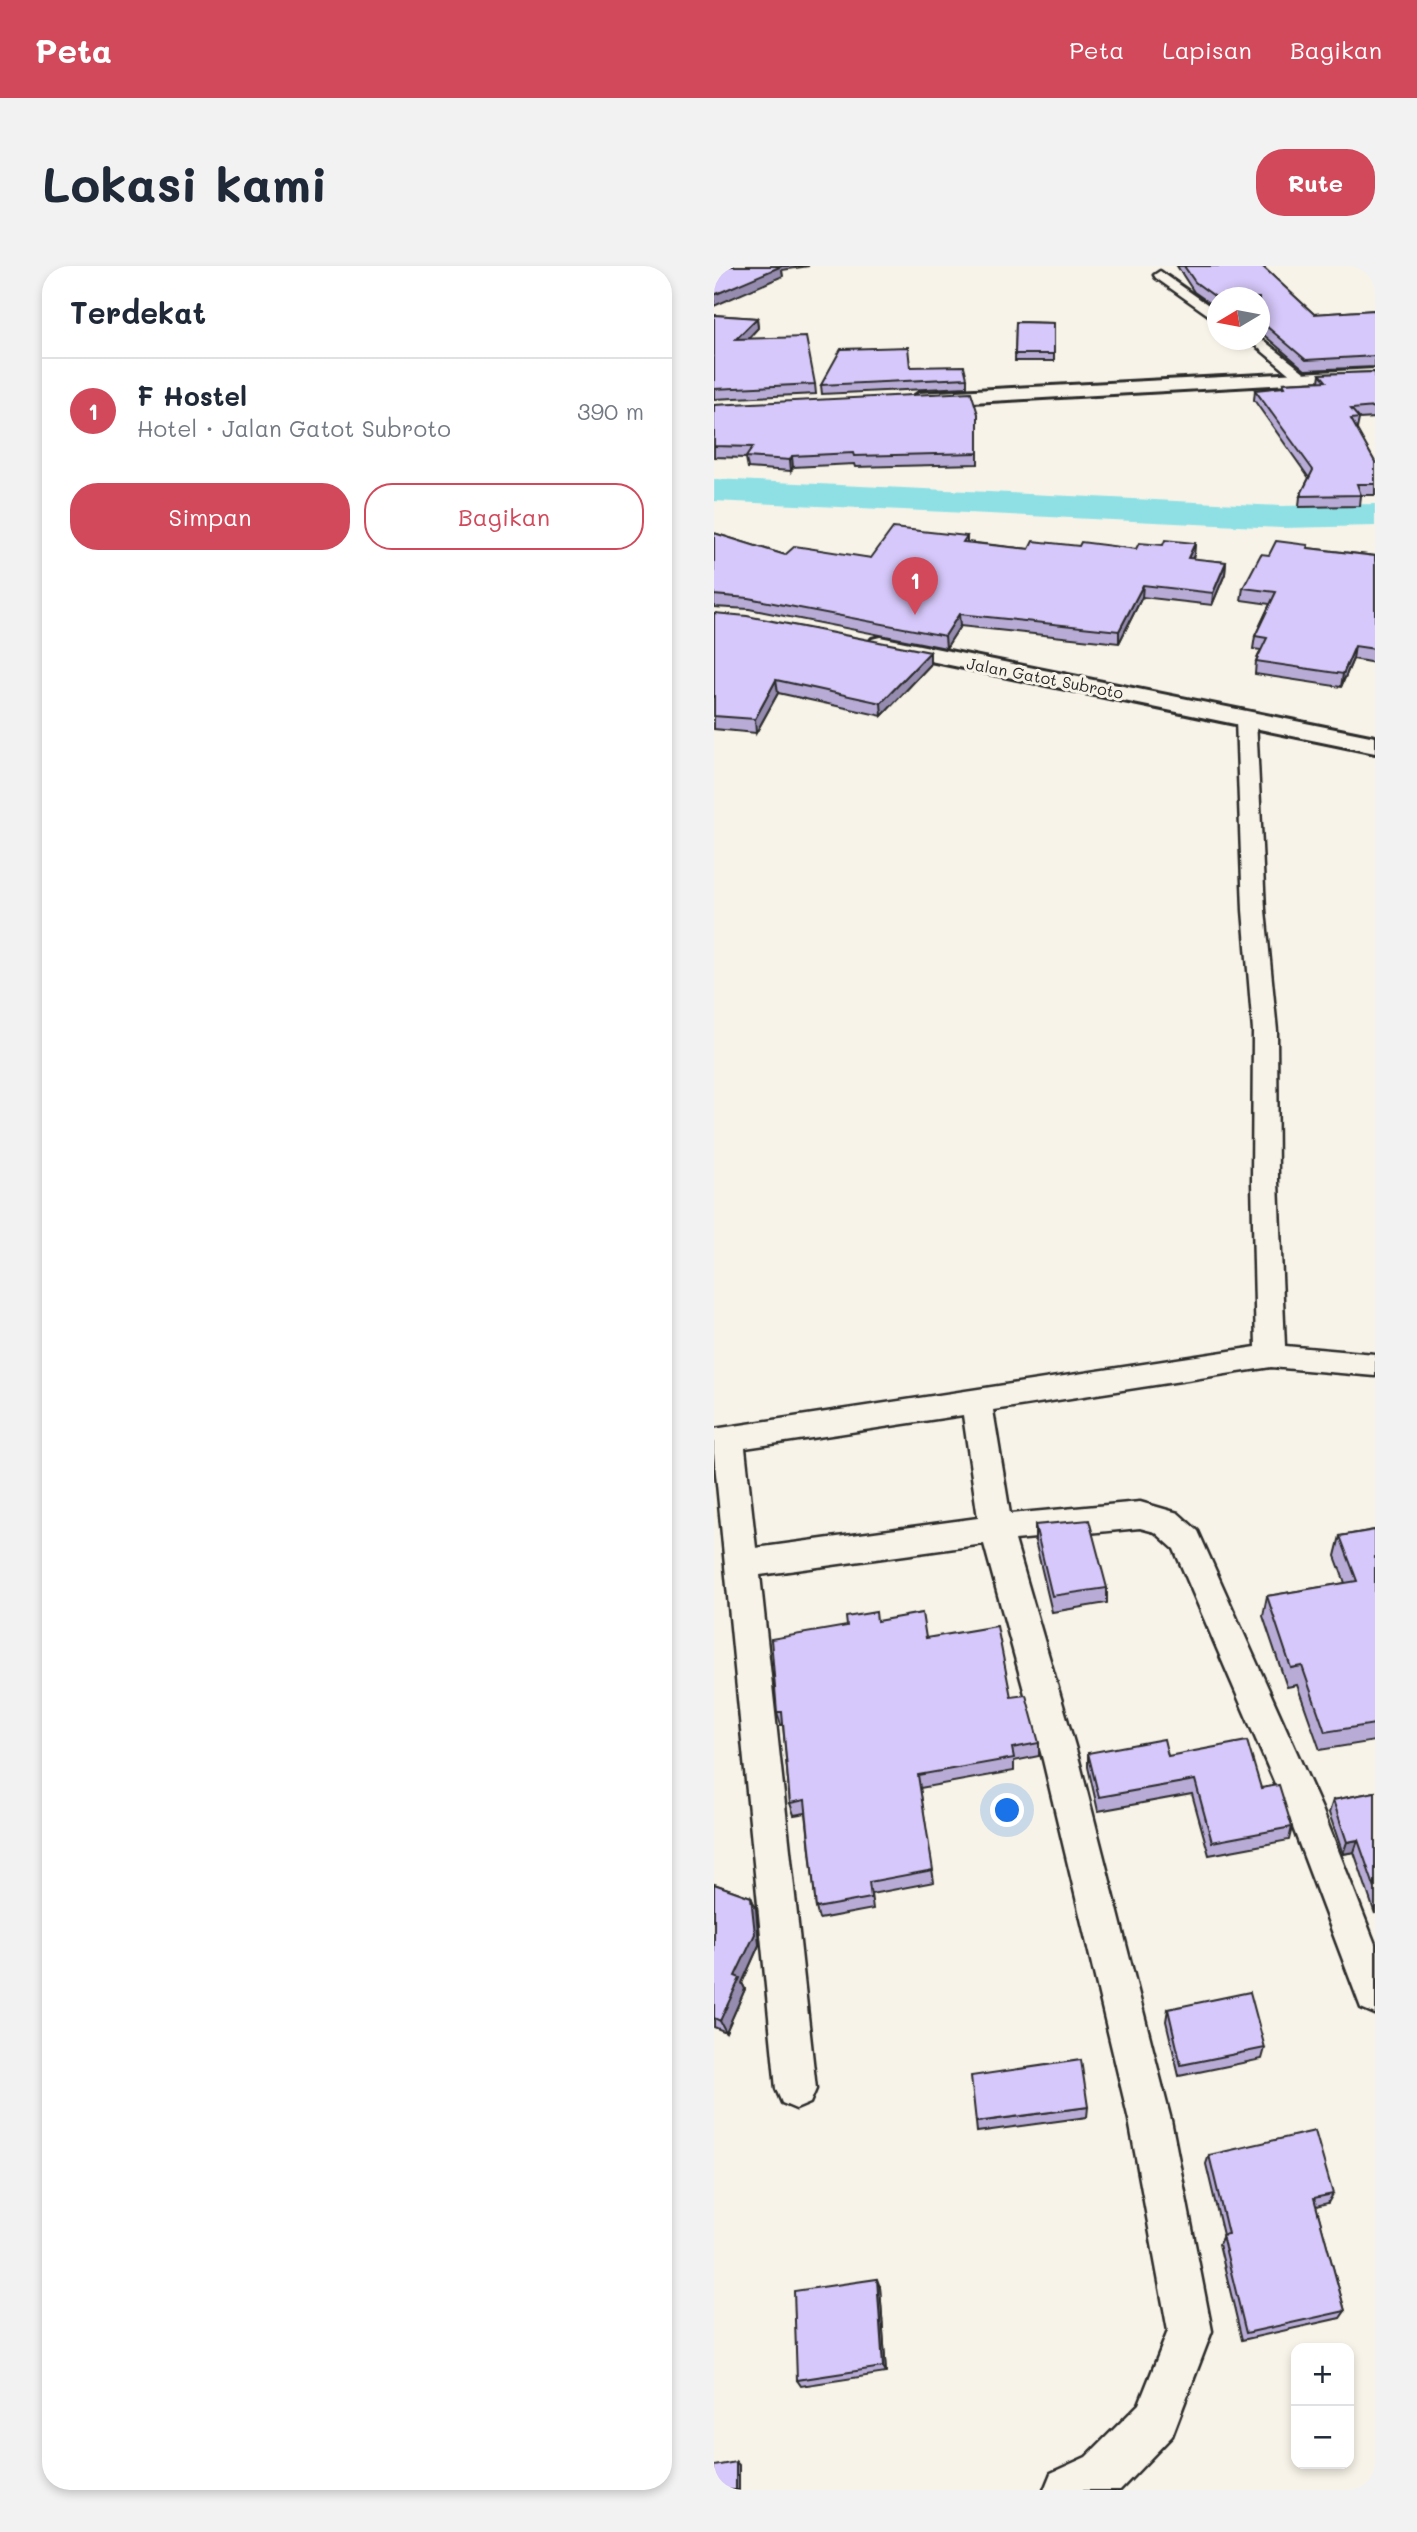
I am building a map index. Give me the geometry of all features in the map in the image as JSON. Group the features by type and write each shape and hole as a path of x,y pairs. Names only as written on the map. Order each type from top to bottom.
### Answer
{"main road":[{"path":"898,400 1375,374"},
{"name":"Jalan Gatot Subroto","path":"862,641 1375,745"}],"street":[{"path":"1160,275 1207,310"},
{"path":"1268,350 1304,379"},
{"path":"1246,719 1254,910 1265,1031 1265,1182 1271,1356"},
{"path":"796,2089 743,1564 721,1440 1271,1356 1375,1365"},
{"path":"976,1400 996,1529 1061,1760 1150,2120 1190,2332 1156,2420 1103,2474 1068,2490"},
{"path":"743,1564 996,1529 1140,1515 1163,1519 1177,1528 1187,1541 1304,1809 1375,1994"}],"building":[{"path":"714,266 782,266 714,295"},
{"path":"1184,266 1262,266 1314,314 1375,310 1375,356 1306,360 1270,329 1270,287 1207,287 1207,291 1195,282"},
{"path":"714,315 757,318 736,339 806,337 815,384 714,389"},
{"path":"1016,322 1054,323 1054,354 1015,354"},
{"path":"908,347 910,367 964,366 967,378 821,385 841,349"},
{"path":"1375,372 1375,407 1351,409 1359,418 1351,419 1375,462 1375,484 1357,484 1361,495 1300,496 1313,470 1255,390 1285,387 1283,383 1326,381 1320,374"},
{"path":"971,392 978,414 978,453 854,456 853,453 792,456 790,460 746,457 753,447 714,446 714,405"},
{"path":"893,528 967,536 963,542 1029,549 1033,541 1079,546 1081,542 1136,549 1139,543 1163,545 1165,540 1195,543 1188,558 1226,562 1213,593 1143,585 1119,631 959,614 945,636 748,598 714,595 714,533 785,555 795,546 871,558"},
{"path":"1276,541 1308,545 1307,548 1375,556 1375,649 1355,646 1343,674 1256,661 1267,638 1255,636 1276,592 1243,588 1261,554 1269,555"},
{"path":"714,613 747,616 930,652 881,703 776,680 755,719 714,716"},
{"path":"1089,1520 1107,1588 1052,1596 1035,1525"},
{"path":"1375,1530 1375,1724 1325,1732 1302,1666 1291,1668 1267,1596 1357,1581 1340,1536"},
{"path":"876,1612 877,1621 922,1613 926,1638 997,1626 1011,1697 1026,1695 1039,1743 1012,1748 1014,1758 918,1775 933,1870 869,1882 871,1898 816,1908 805,1800 790,1803 782,1712 777,1712 771,1639 847,1626 846,1617"},
{"path":"1164,1739 1168,1756 1247,1741 1261,1788 1279,1785 1292,1827 1212,1842 1195,1780 1099,1797 1088,1753"},
{"path":"1375,1792 1375,1889 1358,1840 1347,1842 1333,1800"},
{"path":"714,1884 751,1897 755,1934 735,1976 740,1978 720,2021 714,2018"},
{"path":"1250,1992 1265,2048 1181,2065 1168,2009"},
{"path":"1081,2060 1088,2107 976,2122 971,2076"},
{"path":"1315,2131 1333,2194 1314,2198 1345,2311 1246,2333 1222,2235 1228,2234 1209,2155"},
{"path":"877,2279 883,2367 797,2380 794,2291"},
{"path":"736,2462 736,2490 714,2490 714,2466"}],"waterway":[{"path":"714,490 1281,517 1375,515"}],"place":[{"name":"F Hostel","path":"915,615"}]}
